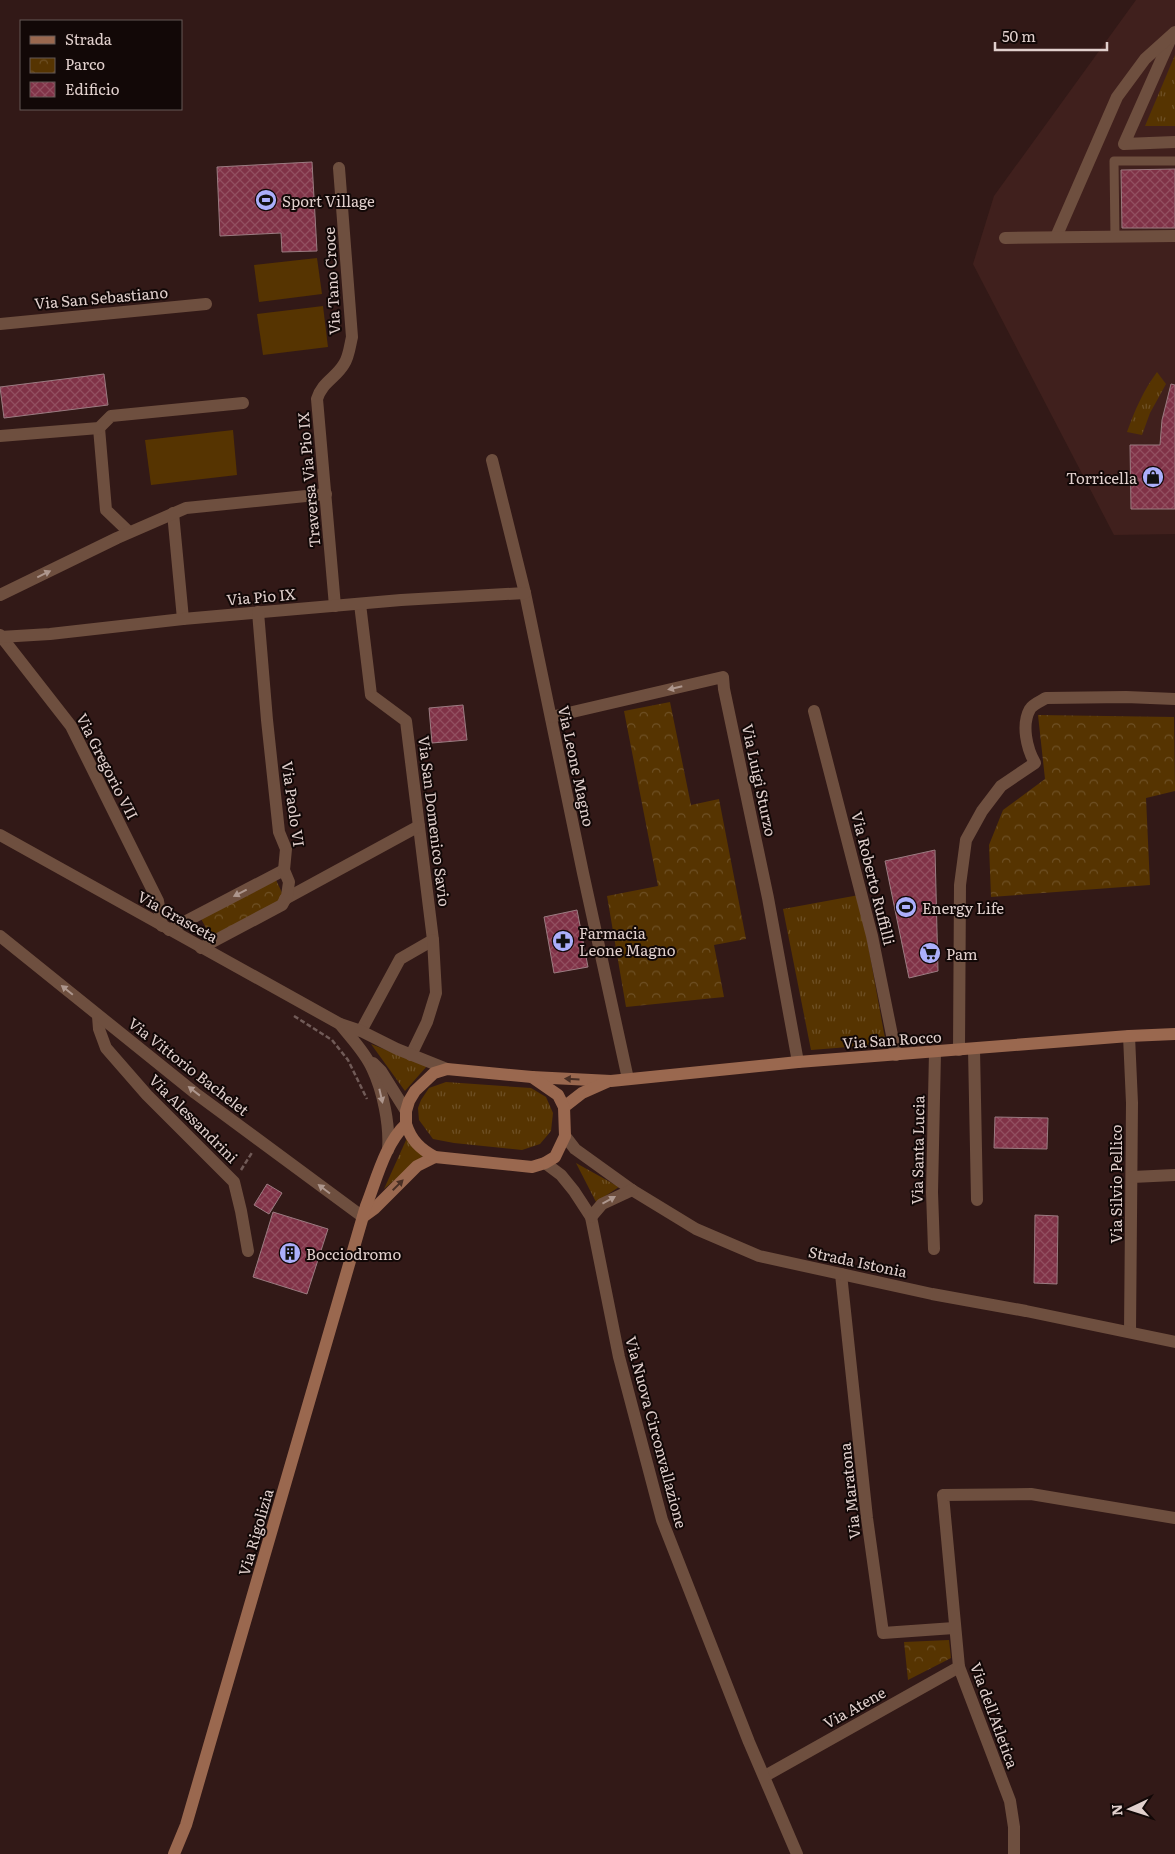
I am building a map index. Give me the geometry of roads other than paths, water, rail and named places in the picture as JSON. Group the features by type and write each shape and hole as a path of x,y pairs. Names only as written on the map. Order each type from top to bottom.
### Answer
{"main road":[{"name":"Via San Rocco","path":"611,1081 798,1062 1175,1034"},
{"path":"532,1077 558,1095 564,1107 565,1136 555,1157 544,1163 532,1167 435,1157 425,1152 415,1143 410,1134 406,1124 406,1110 415,1091 434,1073 447,1069 532,1077 611,1081"},
{"path":"564,1107 582,1093 611,1081"},
{"name":"Via Rigolizia","path":"174,1854 186,1825 366,1206 394,1137 406,1124"},
{"path":"363,1217 374,1209 417,1166 435,1157"}],"street":[{"path":"1174,33 1124,144 1175,142"},
{"path":"1056,237 1117,97 1145,59 1174,33"},
{"name":"Via Tano Croce","path":"339,168 352,337 346,363"},
{"path":"1005,238 1175,236"},
{"name":"Via San Sebastiano","path":"0,324 206,304"},
{"name":"Traversa Via Pio IX","path":"335,606 317,399 320,390 338,374 346,363"},
{"path":"0,436 99,428 110,416 243,403"},
{"path":"99,428 106,510 129,532"},
{"name":"Via Leone Magno","path":"492,460 525,593 628,1079"},
{"path":"0,595 129,532 186,508 326,494"},
{"path":"173,513 183,619"},
{"name":"Via Pio IX","path":"0,636 50,634 258,612 525,593"},
{"name":"Via San Domenico Savio","path":"360,604 371,695 406,722 433,940 436,994 427,1022 411,1055"},
{"name":"Via Paolo VI","path":"258,612 279,832 286,849 284,870 289,882 285,899"},
{"name":"Via Gregorio VII","path":"0,636 71,726 158,900 165,928"},
{"name":"Via Luigi Sturzo","path":"551,716 723,677 768,898 798,1062"},
{"path":"959,1050 960,885 966,840 982,810 1002,786 1035,763 1028,751 1027,722 1030,709 1037,702 1046,698 1126,697 1175,699"},
{"name":"Via Roberto Ruffilli","path":"814,711 872,936 896,1055"},
{"path":"201,948 282,905 285,899 419,826"},
{"name":"Via Grasceta","path":"0,835 340,1024"},
{"path":"165,928 284,870"},
{"name":"Via Vittorio Bachelet","path":"0,936 195,1093 363,1217"},
{"path":"361,1031 400,959 433,940"},
{"name":"Via Alessandrini","path":"98,1016 99,1029 106,1048 147,1095 234,1182 248,1251"},
{"path":"340,1024 361,1031 411,1055 447,1069"},
{"path":"340,1024 372,1067 389,1133 388,1150"},
{"name":"Via Silvio Pellico","path":"1129,1036 1132,1103 1130,1332"},
{"path":"974,1049 977,1200"},
{"name":"Via Santa Lucia","path":"934,1249 932,1192 935,1052"},
{"path":"365,1057 381,1071 406,1110"},
{"name":"Strada Istonia","path":"565,1136 575,1149 632,1190 696,1229 759,1256 932,1294 1175,1342"},
{"name":"Via Nuova Circonvallazione","path":"544,1163 561,1176 574,1191 591,1217 619,1357 662,1520 797,1854"},
{"path":"1132,1177 1175,1175"},
{"path":"591,1217 602,1204 632,1190"},
{"name":"Via Maratona","path":"841,1274 867,1518 883,1633 954,1628"},
{"name":"Via dell'Atletica","path":"1014,1854 1014,1827 1010,1801 959,1667 943,1495 1030,1494 1175,1518"},
{"name":"Via Atene","path":"765,1776 959,1667"}],"lane":[{"path":"1115,237 1114,161 1175,161"}],"place":[{"name":"Sport Village","path":"266,200"},
{"name":"Torricella","path":"1153,477"},
{"name":"Energy Life","path":"906,907"},
{"name":"Farmacia Leone Magno","path":"563,941"},
{"name":"Pam","path":"930,953"},
{"name":"Bocciodromo","path":"290,1253"}]}
